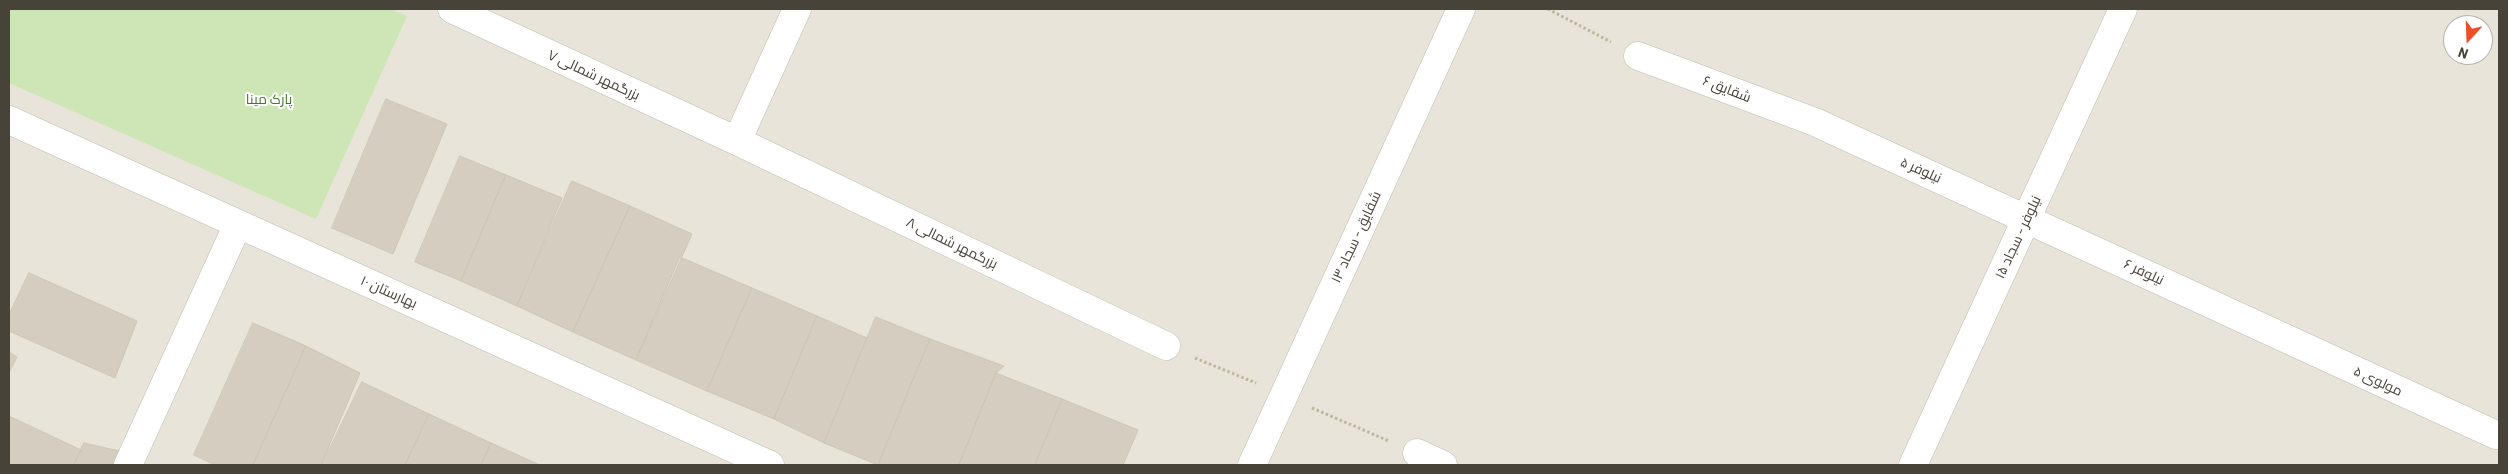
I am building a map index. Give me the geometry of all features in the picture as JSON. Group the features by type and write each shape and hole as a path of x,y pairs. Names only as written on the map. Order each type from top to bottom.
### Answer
{"street":[{"name":"بزرگمهر شمالی ۷","path":"452,9 737,141"},
{"path":"737,141 797,9"},
{"name":"شقایق - سجاد ۱۳","path":"1252,465 1461,9"},
{"name":"نیلوفر - سجاد ۱۵","path":"1913,465 2123,9"},
{"name":"شقایق ۶","path":"1638,56 1815,122"},
{"name":"بهارستان ۱۰","path":"9,120 770,465"},
{"name":"نیلوفر ۵","path":"1815,122 2026,218"},
{"name":"بزرگمهر شمالی ۸","path":"737,141 1166,346"},
{"name":"نیلوفر ۶","path":"2026,218 2261,326"},
{"path":"132,464 238,224"},
{"name":"مولوی ۵","path":"2261,326 2496,434"},
{"path":"1417,454 1443,465"}],"path":[{"path":"1548,9 1638,56"}],"shaded area":[{"path":"9,9 2499,9 2499,465 9,465"}],"green space":[{"name":"پارک مینا","path":"9,9 391,9 407,16 316,219 9,83"}],"building":[{"path":"386,99 447,124 393,254 332,228"},
{"path":"460,156 506,175 461,281 415,262"},
{"path":"506,175 562,198 517,306 461,281"},
{"path":"572,181 630,206 573,332 517,306"},
{"path":"630,206 692,234 636,360 573,332"},
{"path":"680,257 752,288 707,391 636,360"},
{"path":"29,273 137,321 115,378 9,331 9,315"},
{"path":"752,288 817,316 774,419 707,391"},
{"path":"817,316 867,338 824,443 774,419"},
{"path":"876,317 930,339 878,465 824,443"},
{"path":"253,323 306,346 253,465 215,465 194,455"},
{"path":"930,339 1004,366 996,373 959,465 878,465"},
{"path":"306,346 360,373 321,465 253,465"},
{"path":"9,352 17,357 9,373"},
{"path":"996,373 1062,399 1035,465 959,465"},
{"path":"362,382 429,414 405,465 322,465"},
{"path":"1062,399 1138,430 1123,465 1035,465"},
{"path":"429,414 491,443 481,465 405,465"},
{"path":"9,416 81,450 74,465 9,465"},
{"path":"84,443 133,454 127,465 74,465"},
{"path":"491,443 540,465 481,465"}]}
